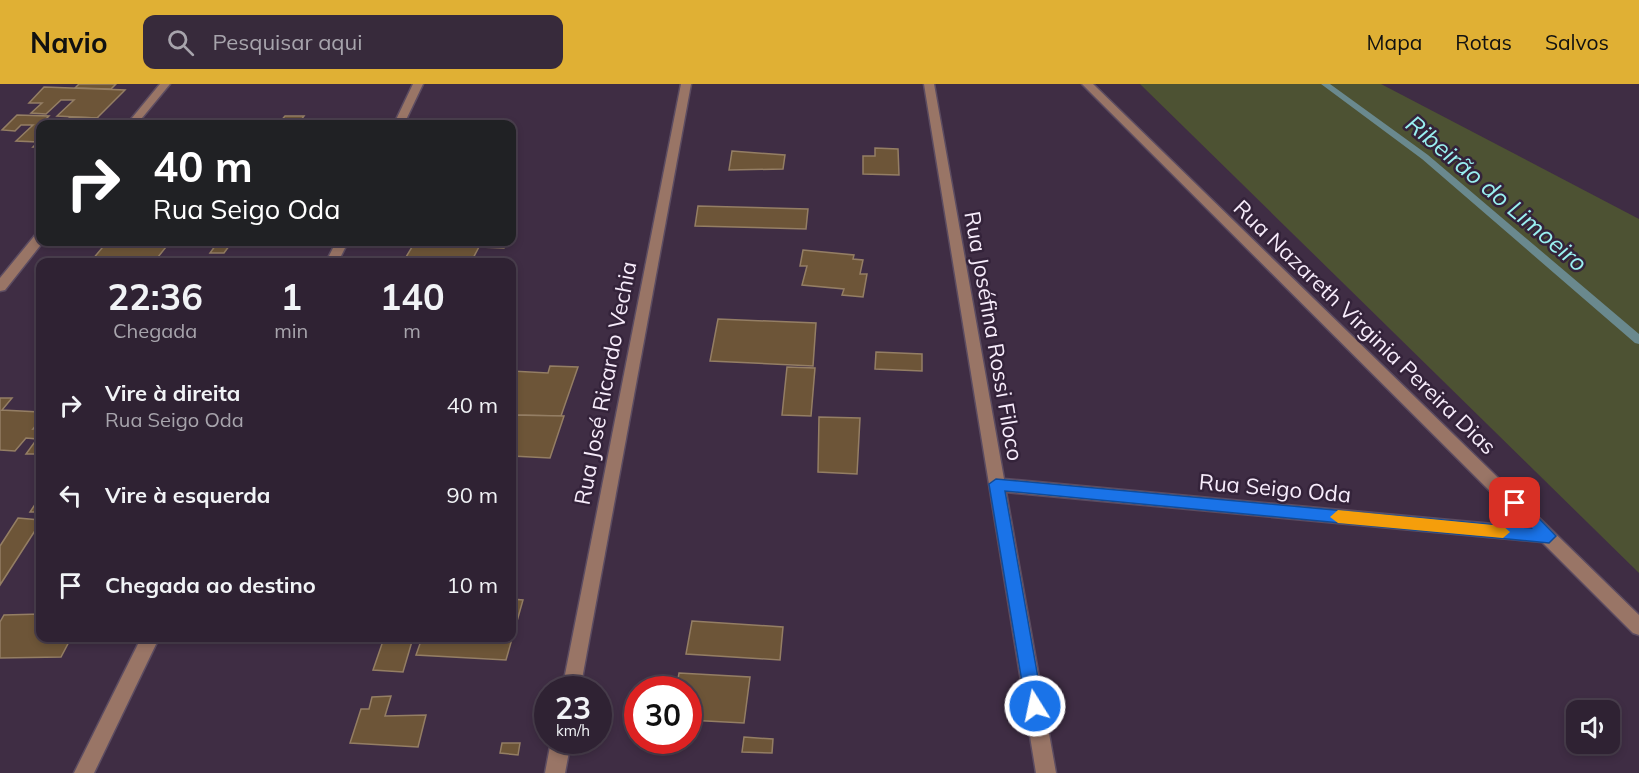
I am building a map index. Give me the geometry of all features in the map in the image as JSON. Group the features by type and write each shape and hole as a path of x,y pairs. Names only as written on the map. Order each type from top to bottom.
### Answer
{"street":[{"path":"135,120 165,84"},
{"path":"401,120 418,84"},
{"name":"Rua José Ricardo Vechia","path":"574,676 686,84"},
{"name":"Rua Joséfina Rossi Filoco","path":"929,84 1046,773"},
{"name":"Rua Nazareth Virginia Pereira Dias","path":"1087,84 1639,627"},
{"path":"0,288 36,242"},
{"name":"Rua Seigo Oda","path":"996,484 1549,536"},
{"path":"84,773 148,642"},
{"path":"555,773 559,754"}],"green space":[{"path":"1140,84 1381,84 1639,219 1639,573"}],"building":[{"path":"79,84 116,84 111,89 75,88"},
{"path":"44,87 125,90 97,118 57,116 74,100 61,100 46,114 31,113 42,103 29,103"},
{"path":"17,115 49,116 45,120 36,120 36,142 16,141 33,125 21,125 15,131 2,130"},
{"path":"285,116 304,116 301,120 282,120"},
{"path":"70,117 97,118 95,120 67,120"},
{"path":"875,148 898,149 899,175 863,174 863,156 875,156"},
{"path":"732,151 785,155 783,169 729,170"},
{"path":"698,206 808,209 806,229 695,226"},
{"path":"104,246 167,246 157,258 94,258"},
{"path":"215,246 229,246 224,253 210,253"},
{"path":"413,246 505,246 504,248 479,247 473,258 405,258"},
{"path":"803,250 854,255 853,259 863,260 860,274 867,274 863,297 842,295 844,289 802,285 807,266 800,266"},
{"path":"718,319 816,323 813,366 710,361"},
{"path":"876,352 922,354 922,371 875,369"},
{"path":"550,366 578,367 561,416 516,415 516,371 548,373"},
{"path":"787,367 815,368 811,416 782,415"},
{"path":"0,398 12,398 2,410 36,412 36,425 33,429 36,429 36,439 26,438 15,451 0,450"},
{"path":"516,415 564,416 550,458 516,456"},
{"path":"819,417 860,418 857,474 818,472"},
{"path":"36,440 36,454 26,454"},
{"path":"36,503 36,512 30,512"},
{"path":"18,518 36,520 36,529 0,585 0,546"},
{"path":"516,599 523,600 516,625"},
{"path":"36,614 36,642 69,642 61,657 0,658 0,622 4,615"},
{"path":"692,621 783,627 780,660 686,654"},
{"path":"383,642 412,642 403,672 373,670"},
{"path":"421,642 511,642 506,660 416,655"},
{"path":"679,673 750,677 744,723 702,721 702,676 678,676"},
{"path":"391,696 385,716 426,715 418,747 350,743 361,709 369,709 372,697"},
{"path":"744,737 773,739 772,753 742,752"},
{"path":"502,743 520,743 518,755 500,753"}],"waterway":[{"name":"Ribeirão do Limoeiro","path":"1325,84 1425,157 1639,340"}],"slow traffic":[{"path":"1338,517 1503,532"}],"route":[{"path":"1035,706 996,484 1549,536 1515,503"}]}
